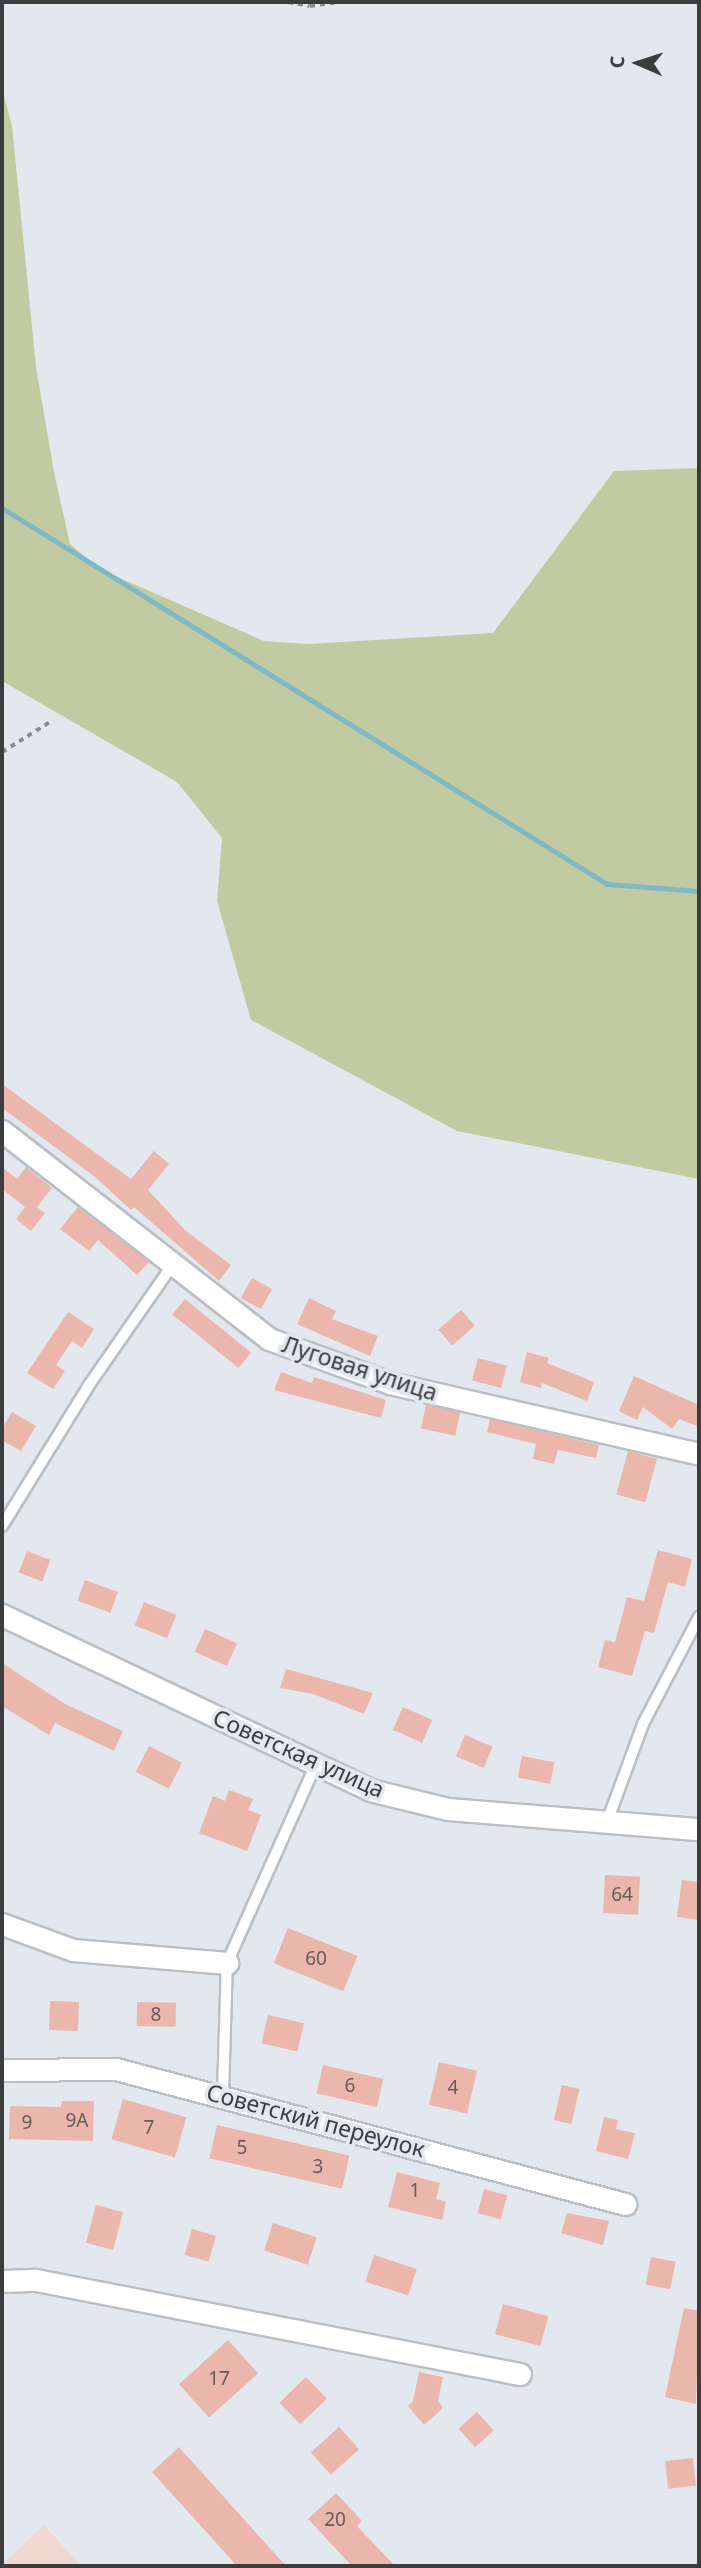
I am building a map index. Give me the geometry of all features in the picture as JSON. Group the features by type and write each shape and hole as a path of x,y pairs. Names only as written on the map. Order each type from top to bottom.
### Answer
{"street":[{"name":"Луговая улица","path":"2,1131 269,1339 390,1383 699,1454"},
{"name":"Советская улица","path":"2,1615 370,1790 448,1809 699,1829"},
{"path":"2,1924 73,1950 227,1963"},
{"name":"Советский переулок","path":"2,2070 116,2069 223,2094 625,2204"},
{"path":"2,2281 36,2280 520,2374"}],"lane":[{"path":"2,1526 89,1385 173,1264"},
{"path":"607,1822 643,1724 699,1617"},
{"path":"223,2094 227,1963 316,1764"}],"path":[{"path":"288,2 310,6 339,2"},
{"path":"2,752 52,720"}],"shaded area":[{"path":"44,2525 81,2566 2,2566 2,2565"}],"green space":[{"path":"2,89 12,126 36,367 54,472 70,544 99,569 264,641 308,644 493,633 614,471 699,468 699,1179 457,1131 251,1020 217,901 222,838 177,782 2,681"}],"building":[{"path":"2,1084 131,1179 154,1151 169,1164 148,1190 185,1230 231,1265 219,1281 134,1207 131,1210 94,1176 2,1108"},
{"path":"2,1167 17,1179 26,1167 52,1188 37,1207 45,1213 31,1231 16,1219 25,1207 2,1189"},
{"path":"78,1207 149,1262 137,1275 98,1240 89,1251 60,1229"},
{"path":"252,1278 272,1289 261,1309 241,1298"},
{"path":"309,1298 336,1311 332,1319 378,1336 370,1356 297,1324"},
{"path":"185,1299 251,1352 238,1368 172,1315"},
{"path":"461,1310 475,1326 452,1346 438,1330"},
{"path":"68,1312 94,1329 82,1348 72,1341 56,1365 65,1371 53,1389 27,1373"},
{"path":"527,1352 549,1358 547,1363 594,1382 587,1401 542,1383 541,1388 520,1382"},
{"path":"478,1358 507,1366 501,1388 472,1380"},
{"path":"281,1372 312,1383 314,1377 386,1400 381,1418 274,1390"},
{"path":"634,1376 699,1405 699,1427 679,1419 672,1429 643,1407 637,1420 619,1411"},
{"path":"426,1405 460,1412 455,1436 421,1428"},
{"path":"12,1412 36,1426 21,1451 2,1440 2,1429"},
{"path":"490,1419 599,1445 596,1458 558,1450 554,1464 533,1459 536,1444 487,1432"},
{"path":"628,1451 657,1459 645,1502 616,1494"},
{"path":"658,1550 692,1559 685,1587 668,1582 654,1633 645,1631 632,1676 598,1667 605,1640 615,1642 627,1597 644,1601"},
{"path":"27,1551 50,1560 42,1581 19,1572"},
{"path":"85,1580 118,1592 110,1613 77,1601"},
{"path":"144,1602 176,1615 167,1638 135,1625"},
{"path":"205,1629 237,1643 227,1666 195,1652"},
{"path":"2,1663 65,1704 123,1731 114,1751 55,1723 49,1735 2,1706"},
{"path":"286,1669 373,1693 364,1714 313,1694 280,1688"},
{"path":"403,1707 432,1720 422,1743 393,1730"},
{"path":"465,1735 493,1747 484,1768 456,1756"},
{"path":"149,1746 182,1763 169,1789 136,1772"},
{"path":"522,1756 554,1762 550,1784 518,1778"},
{"path":"229,1790 253,1799 248,1810 261,1815 247,1851 199,1833 213,1796 225,1801"},
{"path":"605,1875 640,1877 638,1915 603,1913"},
{"path":"682,1880 699,1882 699,1920 677,1917"},
{"path":"288,1928 358,1956 343,1991 274,1963"},
{"path":"50,2001 79,2002 78,2031 49,2030"},
{"path":"137,2002 176,2003 176,2027 137,2026"},
{"path":"268,2015 304,2023 298,2052 261,2043"},
{"path":"439,2062 477,2071 467,2114 429,2105"},
{"path":"323,2065 383,2079 377,2107 316,2093"},
{"path":"562,2085 580,2089 571,2124 554,2120"},
{"path":"123,2099 186,2117 175,2158 111,2139"},
{"path":"62,2101 94,2101 93,2141 9,2139 10,2106 61,2107"},
{"path":"604,2117 618,2120 616,2129 635,2133 628,2159 596,2151"},
{"path":"217,2125 350,2156 342,2189 209,2158"},
{"path":"397,2172 440,2183 436,2199 446,2202 442,2220 388,2207"},
{"path":"484,2189 507,2195 501,2219 478,2213"},
{"path":"96,2205 123,2212 113,2250 86,2243"},
{"path":"567,2213 609,2221 603,2245 561,2233"},
{"path":"273,2223 317,2237 308,2265 264,2251"},
{"path":"192,2229 216,2236 209,2262 185,2255"},
{"path":"374,2255 417,2269 408,2296 365,2282"},
{"path":"651,2257 676,2262 670,2289 646,2284"},
{"path":"503,2304 548,2316 540,2346 495,2334"},
{"path":"684,2308 699,2311 696,2404 665,2397"},
{"path":"228,2340 258,2373 209,2418 179,2384"},
{"path":"419,2372 443,2377 438,2401 443,2408 424,2425 408,2406 413,2401"},
{"path":"306,2377 327,2399 300,2424 279,2403"},
{"path":"477,2412 494,2431 475,2447 458,2429"},
{"path":"339,2427 359,2449 331,2475 311,2452"},
{"path":"179,2447 286,2566 237,2566 152,2472"},
{"path":"693,2458 696,2486 668,2489 665,2461"},
{"path":"336,2493 362,2521 357,2526 395,2566 352,2566 308,2519"}],"waterway":[{"path":"2,508 607,884 699,891"}]}
